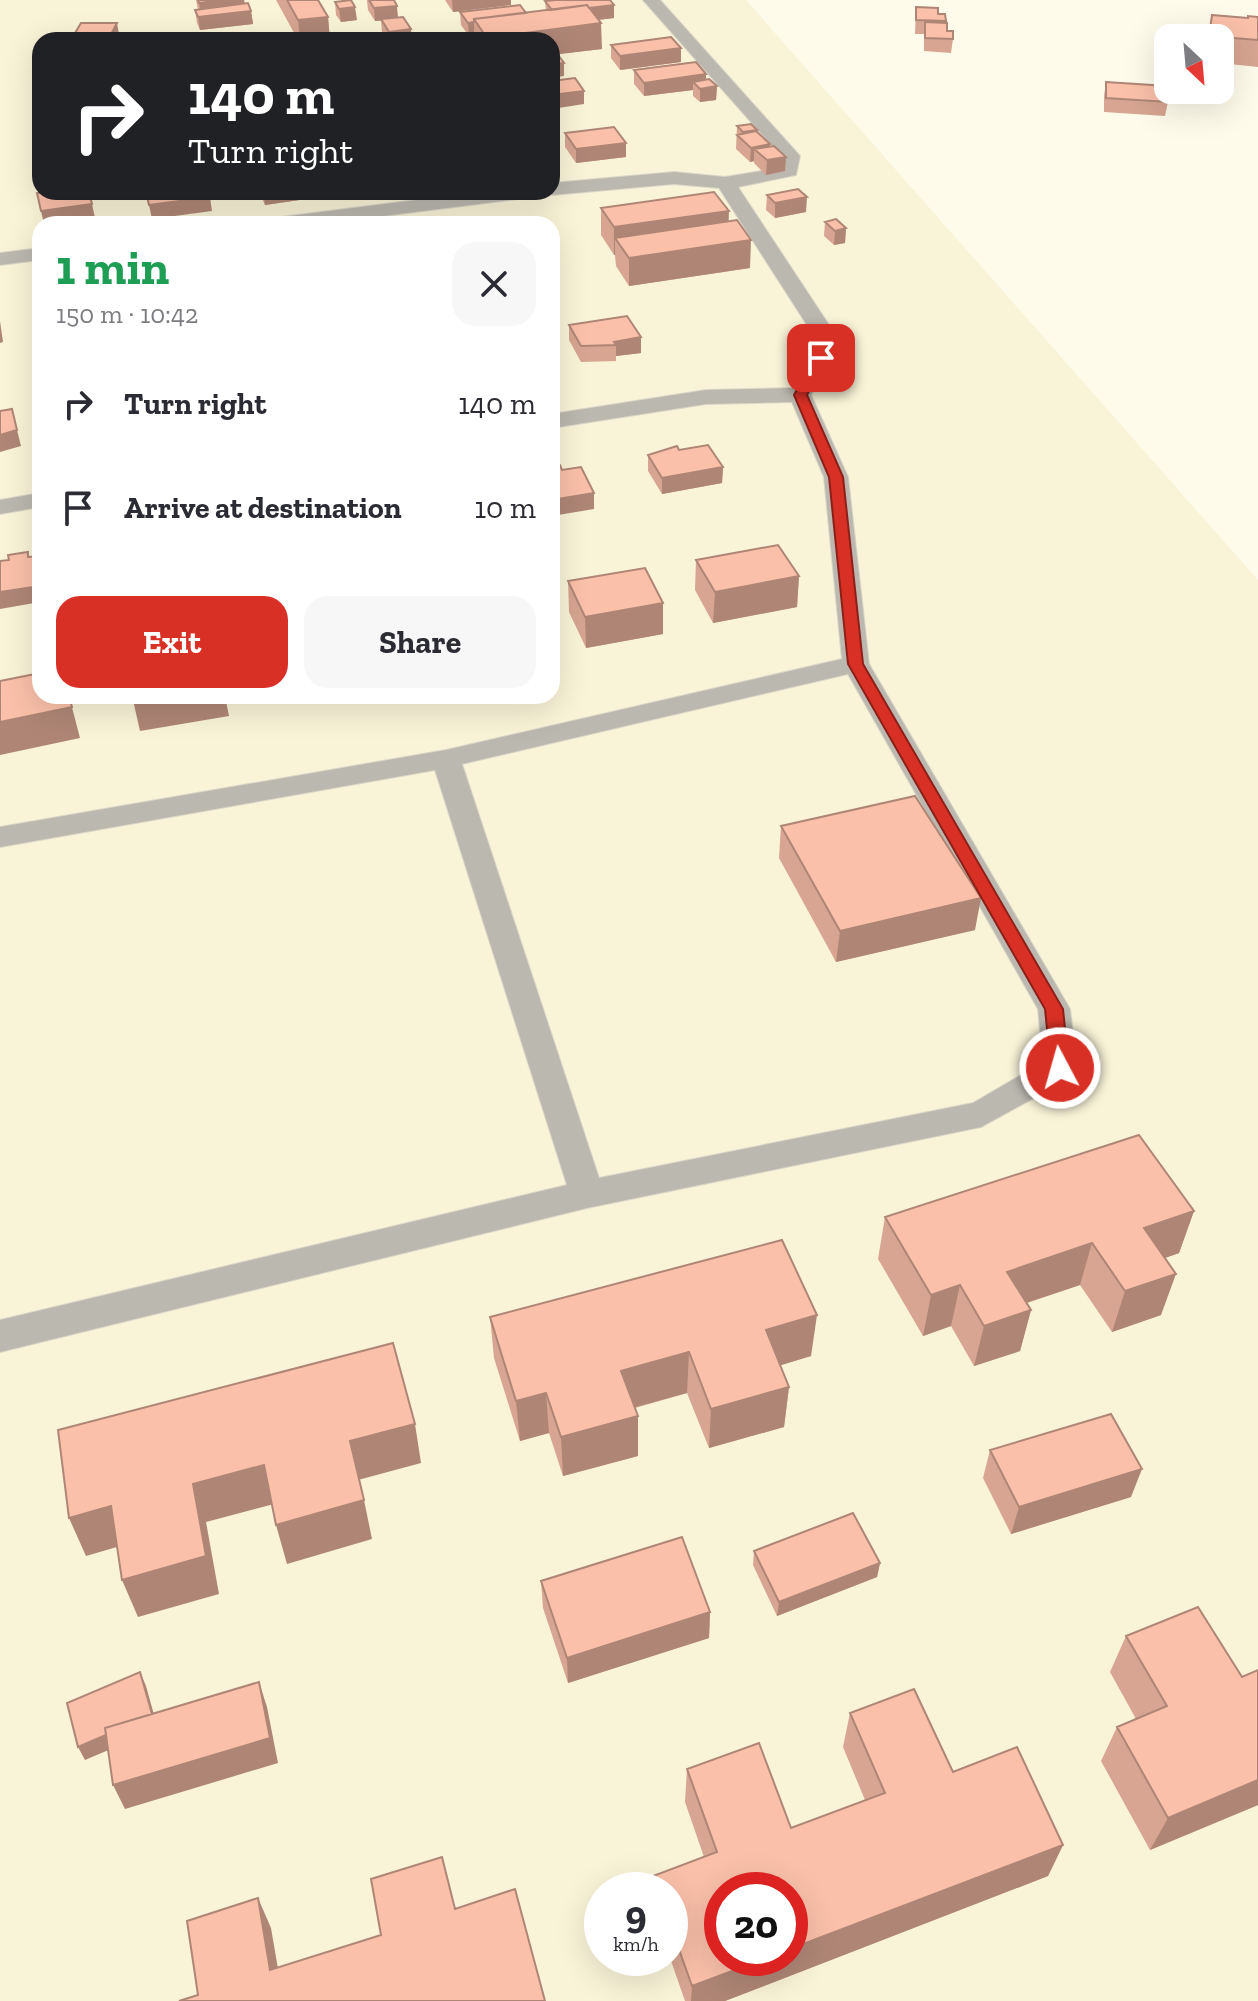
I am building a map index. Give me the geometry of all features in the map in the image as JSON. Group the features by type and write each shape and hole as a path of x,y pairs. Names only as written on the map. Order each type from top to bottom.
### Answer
{"lane":[{"path":"560,188 674,178 725,183 763,179 789,171 791,156 651,0"},
{"path":"725,183 818,325 821,358 800,395"},
{"path":"337,216 462,200"},
{"path":"0,259 32,255"},
{"path":"560,420 706,397 800,395"},
{"path":"0,1336 587,1194 981,1114 1060,1068 1054,1009 856,664 836,477 800,395"},
{"path":"0,507 32,501"},
{"path":"0,837 446,759 856,664"},
{"path":"446,759 587,1194"}],"shaded area":[{"path":"0,0 746,0 1258,580 1258,2001 0,2001"}],"building":[{"path":"287,0 318,0 328,17 298,20"},
{"path":"351,0 355,7 339,9 335,2"},
{"path":"369,0 394,0 397,6 374,8"},
{"path":"610,0 614,5 552,10 545,1"},
{"path":"248,3 251,11 198,17 195,10"},
{"path":"520,5 526,13 474,19 474,22 468,23 460,12"},
{"path":"587,5 601,23 533,32 483,32 474,19"},
{"path":"916,7 938,8 938,14 945,14 946,21 916,20"},
{"path":"1212,15 1258,17 1258,40 1234,38 1234,24 1211,24"},
{"path":"403,17 411,29 389,32 381,19"},
{"path":"925,22 947,23 947,31 953,31 953,39 925,38"},
{"path":"81,23 117,23 112,32 76,32"},
{"path":"671,37 681,48 620,56 611,45"},
{"path":"696,62 706,74 644,83 634,70"},
{"path":"575,78 584,91 560,94 560,80"},
{"path":"709,79 717,86 700,89 693,82"},
{"path":"1106,82 1154,85 1154,101 1106,98"},
{"path":"751,124 757,130 743,132 737,126"},
{"path":"614,127 626,143 576,149 565,133"},
{"path":"756,131 770,144 751,148 737,135"},
{"path":"774,146 786,157 767,160 754,149"},
{"path":"798,189 807,197 775,203 767,195"},
{"path":"714,192 729,211 614,227 601,208"},
{"path":"39,200 91,200 92,204 41,211"},
{"path":"148,200 187,200 149,205"},
{"path":"836,219 846,228 835,231 825,222"},
{"path":"737,220 751,240 629,258 615,238"},
{"path":"627,316 641,337 614,342 616,345 581,346 569,325"},
{"path":"12,409 17,430 0,435 0,411"},
{"path":"708,445 723,467 662,478 648,455 677,446 679,450"},
{"path":"560,465 562,470 581,467 594,493 560,499"},
{"path":"778,545 799,576 715,592 696,560"},
{"path":"28,552 28,557 32,557 32,587 0,592 0,561 9,560 8,555"},
{"path":"645,568 663,603 585,617 568,581"},
{"path":"32,675 32,704 71,704 72,707 0,722 0,681"},
{"path":"915,796 981,898 840,931 781,826"},
{"path":"1139,1135 1194,1211 1144,1228 1176,1274 1125,1291 1092,1243 1007,1272 1031,1310 984,1326 960,1285 931,1295 885,1217"},
{"path":"782,1240 817,1315 766,1330 789,1387 711,1409 689,1352 621,1371 638,1416 561,1437 546,1393 516,1401 490,1317"},
{"path":"393,1343 415,1424 350,1441 364,1500 276,1525 264,1465 193,1484 206,1556 122,1580 111,1506 69,1518 58,1430"},
{"path":"1111,1414 1142,1469 1019,1507 990,1450"},
{"path":"853,1513 880,1563 779,1602 754,1551"},
{"path":"682,1537 710,1612 567,1658 541,1581"},
{"path":"1198,1607 1242,1677 1258,1670 1258,1780 1168,1818 1117,1727 1167,1706 1126,1636"},
{"path":"140,1672 152,1714 105,1728 106,1735 78,1747 67,1703"},
{"path":"259,1682 270,1738 113,1785 105,1728"},
{"path":"914,1689 953,1772 1017,1747 1063,1845 808,1942 808,1872 704,1872 704,1976 719,1976 692,1986 688,1975 688,1872 664,1872 717,1852 687,1769 759,1743 791,1828 885,1793 850,1713"},
{"path":"442,1857 455,1909 515,1889 545,2001 179,2001 198,1995 187,1921 258,1898 270,1970 381,1935 371,1879"}],"route":[{"path":"821,358 800,395 836,477 856,664 1054,1009 1060,1068"}]}
